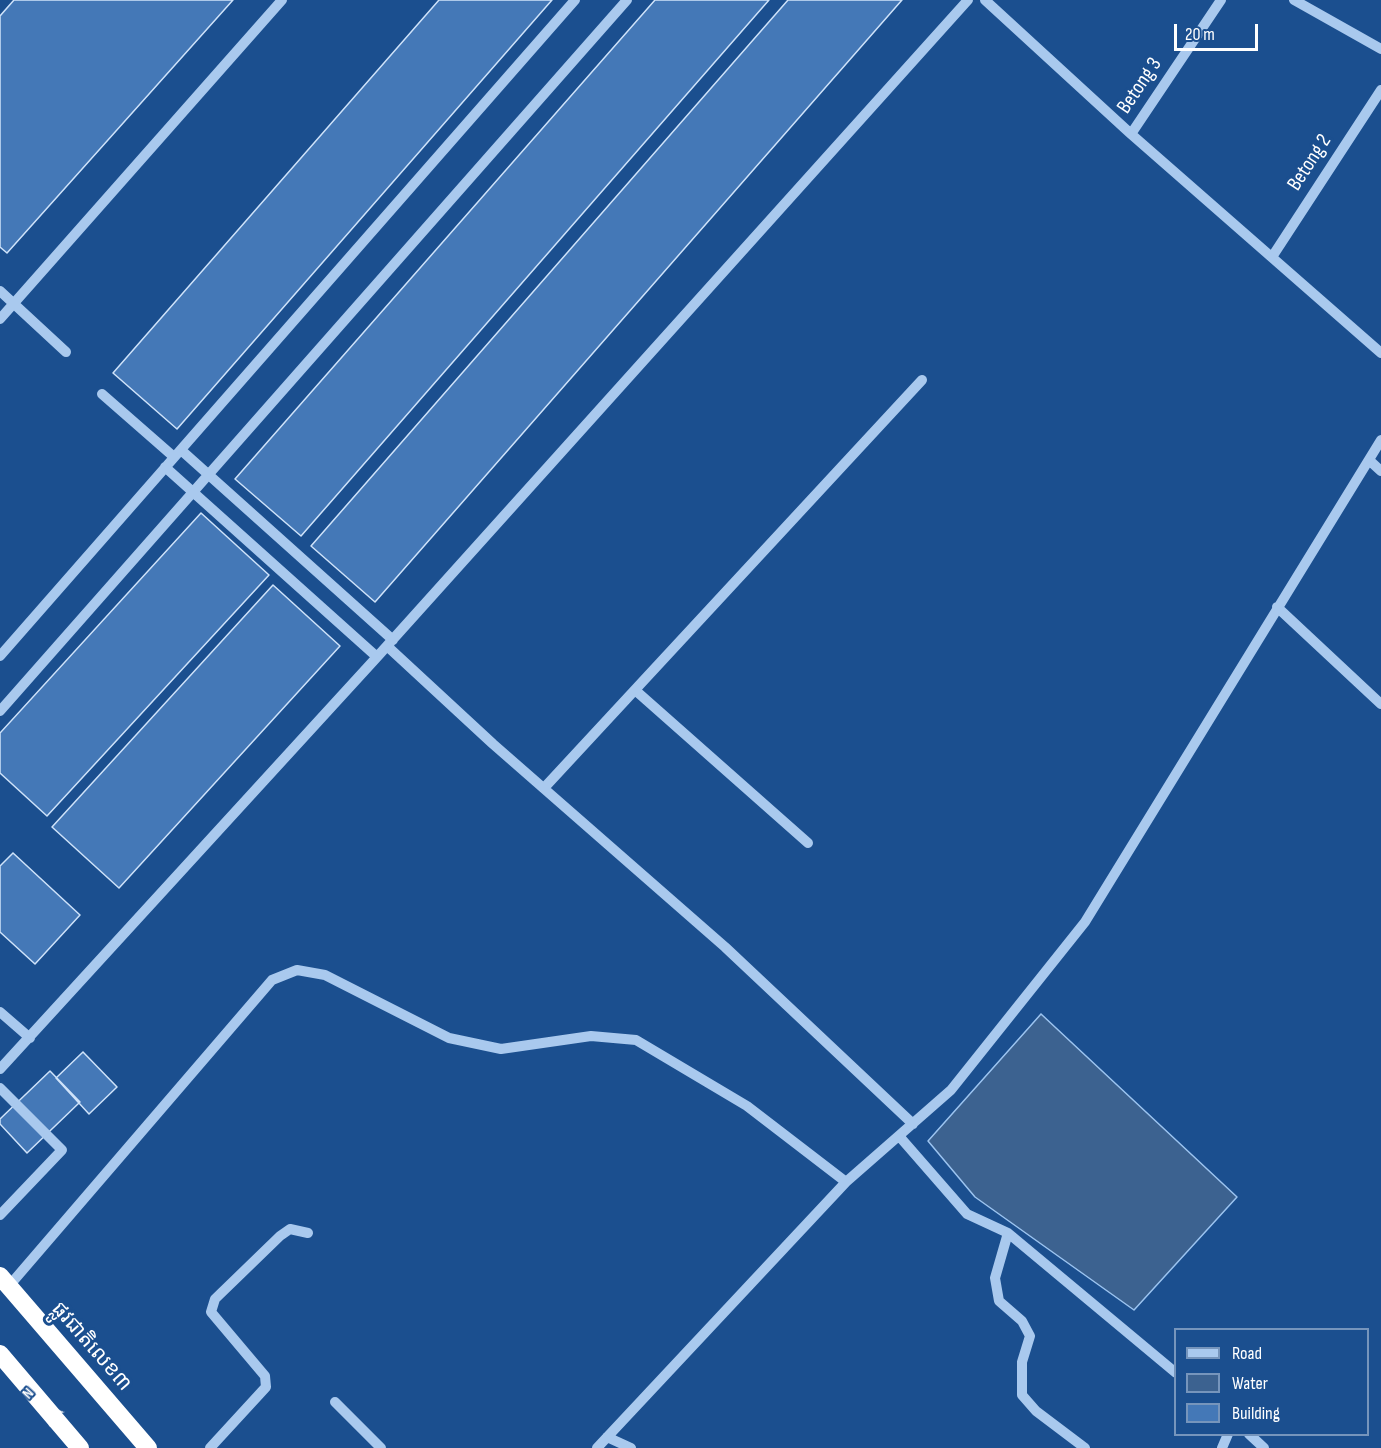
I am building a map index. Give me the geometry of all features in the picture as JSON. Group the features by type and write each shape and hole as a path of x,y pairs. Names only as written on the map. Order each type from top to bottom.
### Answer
{"highway":[{"name":"ផ្លូវជាតិលេខ៣","path":"5,1281 148,1448"},
{"path":"0,1354 80,1448"}],"street":[{"path":"0,319 282,0"},
{"path":"0,656 575,0"},
{"path":"0,711 627,0"},
{"path":"985,0 1131,134 1381,353"},
{"name":"Betong 3","path":"1131,134 1221,0"},
{"path":"1294,0 1381,49"},
{"path":"0,1069 390,643 962,2"},
{"name":"Betong 2","path":"1272,257 1381,90"},
{"path":"0,291 66,352"},
{"path":"544,788 922,380"},
{"path":"102,394 208,474 544,788 725,947 912,1124"},
{"path":"597,1448 846,1182 951,1090 1085,922 1381,441"},
{"path":"1369,460 1381,471"},
{"path":"165,467 377,657"},
{"path":"1277,607 1381,704"},
{"path":"635,690 808,843"},
{"path":"5,1281 272,981 297,970 325,975 449,1038 501,1049 591,1036 636,1040 747,1106 846,1182"},
{"path":"0,1012 30,1038"},
{"path":"0,1088 62,1149 0,1215"},
{"path":"899,1136 967,1214 1008,1233 1174,1371"},
{"path":"210,1448 266,1387 265,1376 211,1312 215,1299 280,1236 290,1229 308,1233"},
{"path":"1008,1233 995,1278 999,1301 1022,1320 1030,1336 1022,1362 1022,1395 1036,1412 1085,1448"},
{"path":"335,1402 381,1448"},
{"path":"1251,1436 1264,1448"},
{"path":"607,1437 631,1448"}],"water":[{"path":"1041,1014 1237,1197 1134,1310 975,1197 928,1141"}],"building":[{"path":"14,0 233,0 7,253 0,247 0,16"},
{"path":"439,0 552,0 177,429 113,373"},
{"path":"655,0 769,0 301,536 235,479"},
{"path":"788,0 902,0 375,602 311,546"},
{"path":"201,513 269,575 47,816 0,773 0,733"},
{"path":"273,585 340,646 119,888 52,827"},
{"path":"13,853 80,915 35,964 0,932 0,866"},
{"path":"83,1052 117,1087 89,1114 56,1078"},
{"path":"50,1071 80,1102 27,1153 0,1124 0,1119"}]}
